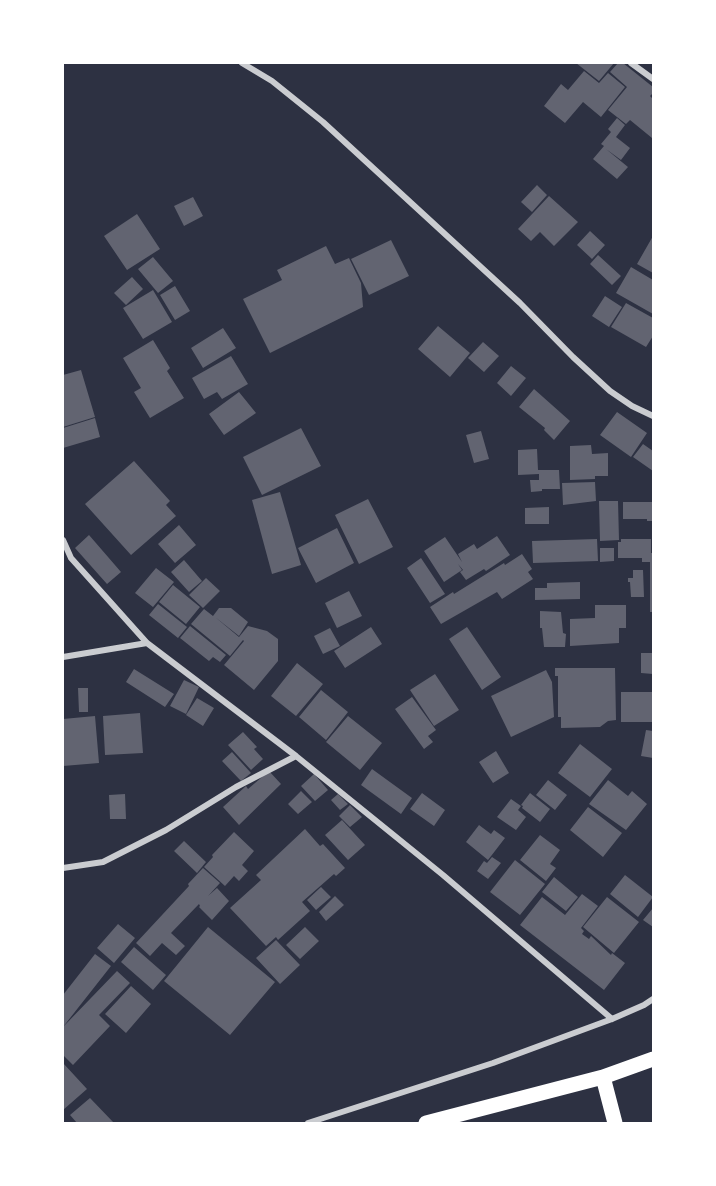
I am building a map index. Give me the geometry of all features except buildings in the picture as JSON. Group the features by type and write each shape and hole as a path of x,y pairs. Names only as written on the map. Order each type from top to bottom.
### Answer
{"main road":[{"path":"426,1123 603,1077 653,1059"},
{"path":"603,1077 615,1123"}],"street":[{"path":"242,63 272,81 322,122 520,303 610,391 632,406 653,416"},
{"path":"631,63 653,79"},
{"path":"63,540 71,558 147,643 296,756 442,875 612,1019"},
{"path":"63,657 147,643"},
{"path":"63,868 103,862 166,830 236,787 296,756"},
{"path":"308,1123 493,1063 612,1019 653,999"}]}
